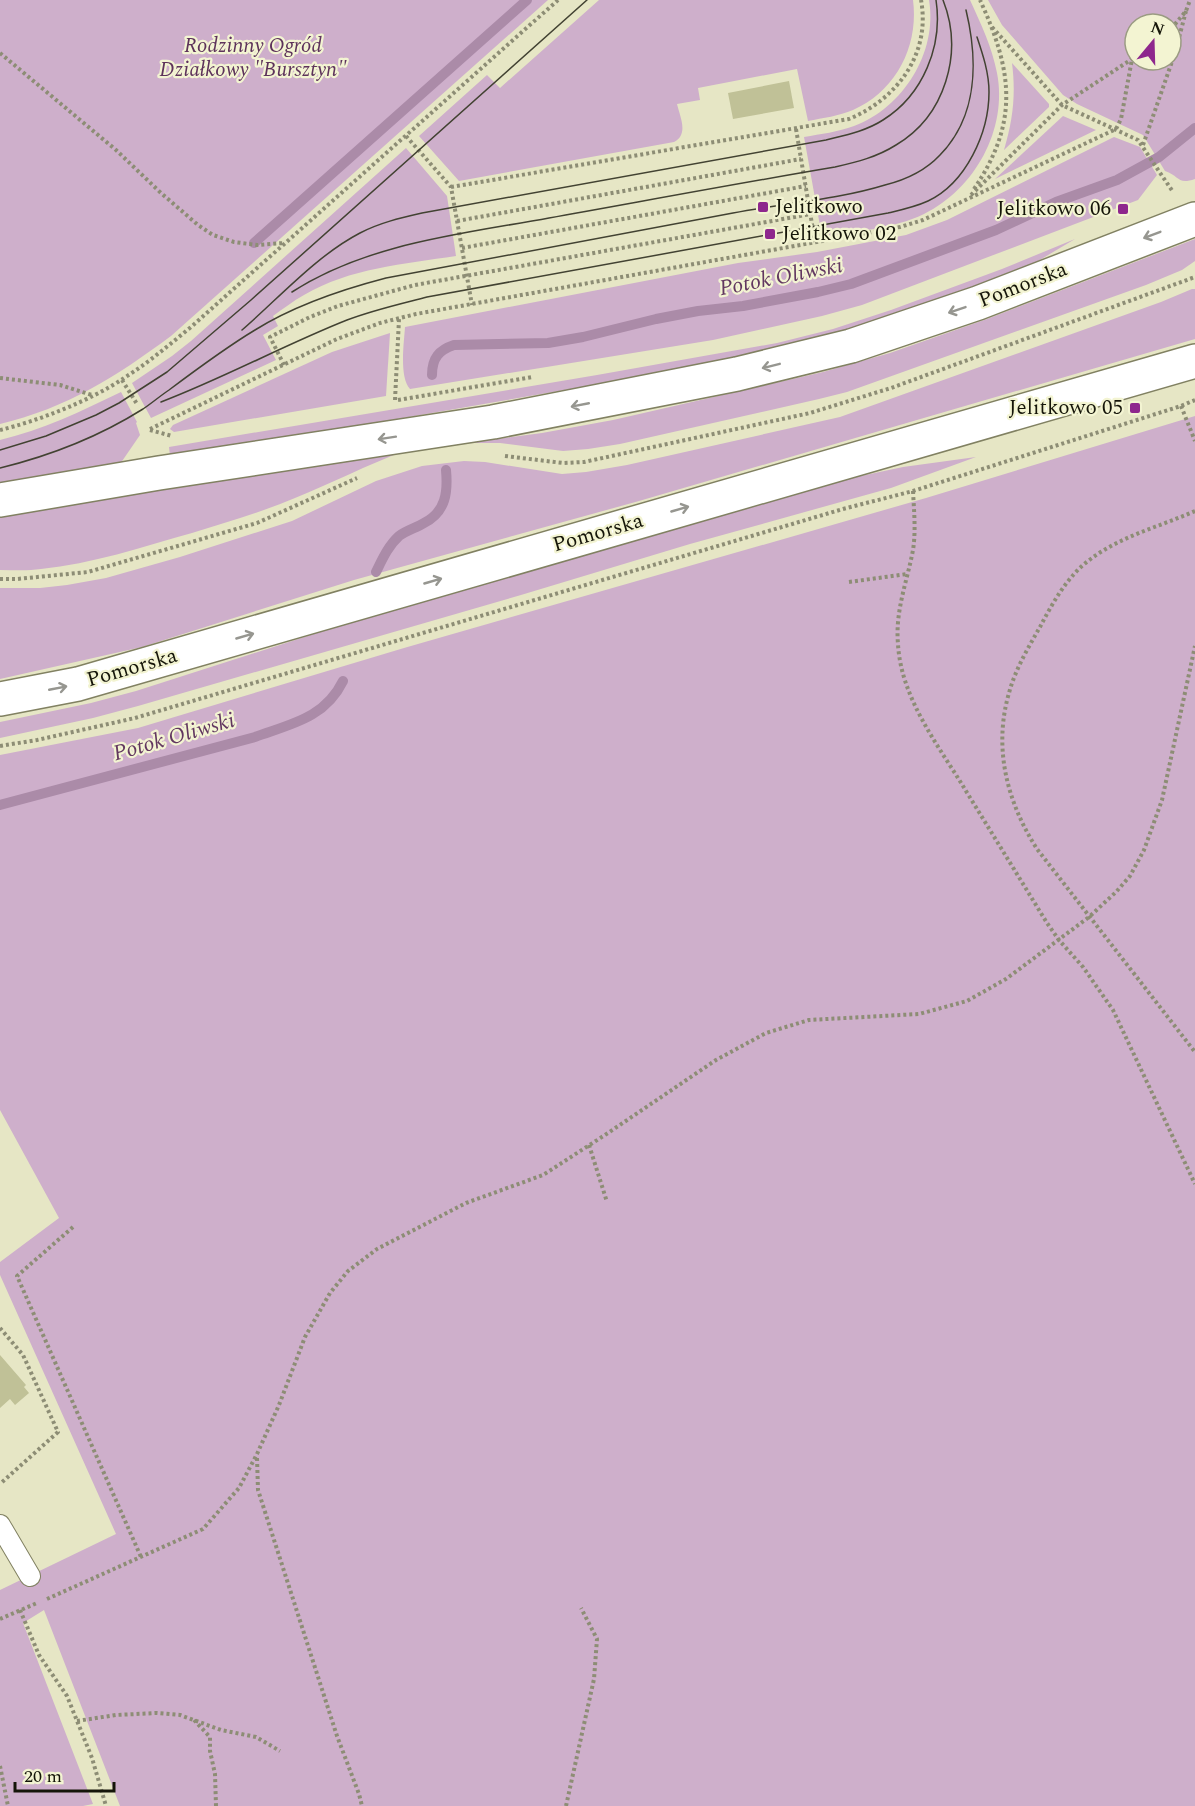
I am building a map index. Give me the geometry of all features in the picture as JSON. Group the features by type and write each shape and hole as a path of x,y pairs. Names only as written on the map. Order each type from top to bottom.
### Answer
{"street":[{"name":"Pomorska","path":"0,500 493,422 737,374 851,346 978,303 1195,219"},
{"name":"Pomorska","path":"0,699 78,684 1195,361"}],"lane":[{"path":"0,1525 30,1576"}],"path":[{"path":"0,430 62,410 122,380 154,357 286,243 558,0"},
{"path":"451,187 849,119 871,109 895,89 910,66 918,47 923,23 921,0"},
{"path":"968,197 989,164 1003,127 1006,107 1007,89 1004,69 992,27 980,0"},
{"path":"1143,146 1175,54 1190,0"},
{"path":"1183,14 1186,10"},
{"path":"992,27 1062,105 1132,136 1143,146 1173,193"},
{"path":"0,53 116,150 161,193 213,235 234,242 258,245 286,243"},
{"path":"968,197 1062,105 1123,65"},
{"path":"179,438 150,429 337,339 399,318 923,220 1116,129 1121,119 1131,72"},
{"path":"796,129 815,242"},
{"path":"406,136 451,187 472,305"},
{"path":"457,221 801,159"},
{"path":"462,248 806,186"},
{"path":"1163,197 1182,190"},
{"path":"284,364 270,337 310,317 364,298 415,285 811,214"},
{"path":"497,455 563,463 584,462 810,413 891,388 1195,277"},
{"path":"395,400 399,318"},
{"path":"384,402 537,377"},
{"path":"0,378 60,385 93,395"},
{"path":"122,380 137,404"},
{"path":"0,746 135,718 843,509 913,491 1195,400"},
{"path":"1180,406 1195,441"},
{"path":"0,579 52,576 99,569 256,523 360,477"},
{"path":"913,491 914,537 902,593 897,631 904,681 927,728 1059,940 1083,967 1113,1010 1195,1184"},
{"path":"1195,511 1152,527 1114,545 1085,563 1060,593 1026,653 1009,692 1002,740 1008,785 1014,808 1023,828 1089,917 1195,1052"},
{"path":"849,582 907,574"},
{"path":"0,1619 203,1528 239,1488 257,1455 305,1337 330,1293 348,1271 377,1249 466,1203 543,1174 716,1060 766,1033 809,1020 919,1014 968,1001 1006,979 1089,917 1130,876 1144,850 1168,774 1195,646"},
{"path":"589,1145 607,1202"},
{"path":"74,1227 17,1276 141,1557"},
{"path":"0,1328 23,1355 58,1432 0,1484"},
{"path":"257,1455 258,1490 337,1736 362,1806"},
{"path":"566,1806 594,1679 597,1638 581,1608"},
{"path":"20,1611 39,1654 67,1696 92,1758 106,1806"},
{"path":"77,1721 116,1715 157,1713 180,1715 221,1730 256,1737 280,1751"},
{"path":"194,1719 210,1737 216,1806"},
{"path":"0,1766 8,1806"}],"green space":[{"name":"Rodzinny Ogród Działkowy \"Bursztyn\"","path":"0,0 548,0 171,336 111,377 69,400 0,424"},
{"path":"599,0 913,0 914,17 908,50 892,79 868,102 848,112 808,121 797,69 698,88 700,100 677,104 682,130 679,139 674,142 459,181 419,136 487,75 500,88"},
{"path":"929,0 970,0 989,45 995,63 999,94 992,136 984,155 958,189 942,203 924,214 887,226 822,237 804,137 854,126 872,118 902,92 922,58 928,39"},
{"path":"988,0 1195,0 1195,179 1185,181 1165,171 1143,135 1063,95 1002,25"},
{"path":"1012,63 1049,104 1049,107 1004,150 1013,107"},
{"path":"1063,116 1096,130 995,179"},
{"path":"1114,137 1140,147 1157,175 1138,200 862,305 713,340 410,389 404,376 405,327 738,263 817,252 906,235 947,220"},
{"path":"406,148 447,196 456,256 378,268 340,279 304,295 273,316 278,326 263,335 276,360 151,418 132,383 191,341"},
{"path":"1075,239 1028,267 896,319 715,364 241,446 170,456 169,447 777,343 833,329 891,310"},
{"path":"1195,239 1195,261 1182,270 847,392 620,444 588,449 563,451 500,443 468,443 613,420 823,372 890,353 987,319"},
{"path":"1195,289 1195,339 639,501 354,580 142,647 0,679 0,588 67,585 106,578 180,557 292,521 376,481 422,466 464,461 562,474 586,472 627,465 840,417"},
{"path":"390,333 386,396 174,432 170,429 173,425 332,352"},
{"path":"121,392 137,422 140,435 118,467 0,487 0,440 77,413"},
{"path":"1195,416 1195,1806 120,1806 44,1610 23,1623 93,1804 0,1806 0,1590 116,1534 0,1275 0,1262 59,1218 0,1110 0,755 138,728 404,648 926,498"},
{"path":"404,451 283,503 192,533 60,567 0,570 0,517"},
{"path":"976,457 891,488 690,544 138,706 0,738 0,722 136,691 345,624 856,477 903,467"}],"building":[{"path":"789,81 794,108 733,119 728,93"},
{"path":"0,1355 26,1385 24,1387 29,1393 15,1405 10,1399 0,1408"}],"waterway":[{"path":"254,243 527,0"},
{"name":"Potok Oliwski","path":"432,375 433,364 437,356 444,349 454,345 548,343 656,319 743,306 851,284 996,230 1056,202 1117,180 1159,157 1195,128"},
{"name":"Potok Oliwski","path":"376,572 388,549 399,536 421,525 437,513 446,494 446,470"},
{"name":"Potok Oliwski","path":"0,805 255,737 281,728 317,712 327,704 343,681"}],"tram line":[{"path":"0,450 46,436 96,415 167,372 587,0"},
{"path":"242,330 328,253 360,233 382,224 422,213 826,140 870,127 897,110 909,97 927,68 936,35 936,0"},
{"path":"292,292 321,275 352,262 416,243 483,229 835,167 882,153 913,133 927,118 946,82 951,41 949,20 943,0"},
{"path":"0,468 37,458 109,428 143,409 222,351 270,321 318,299 352,288 386,278 733,213 848,194 908,177 922,170 940,155 953,140 962,123 972,87 973,68 966,10"},
{"path":"161,402 347,320 427,297 888,213 928,201 942,193 964,169 973,155 985,124 989,85 977,37"}],"place":[{"name":"Jelitkowo","path":"763,207"},
{"name":"Jelitkowo 06","path":"1123,209"},
{"name":"Jelitkowo 02","path":"770,234"},
{"name":"Jelitkowo 05","path":"1135,408"}]}
